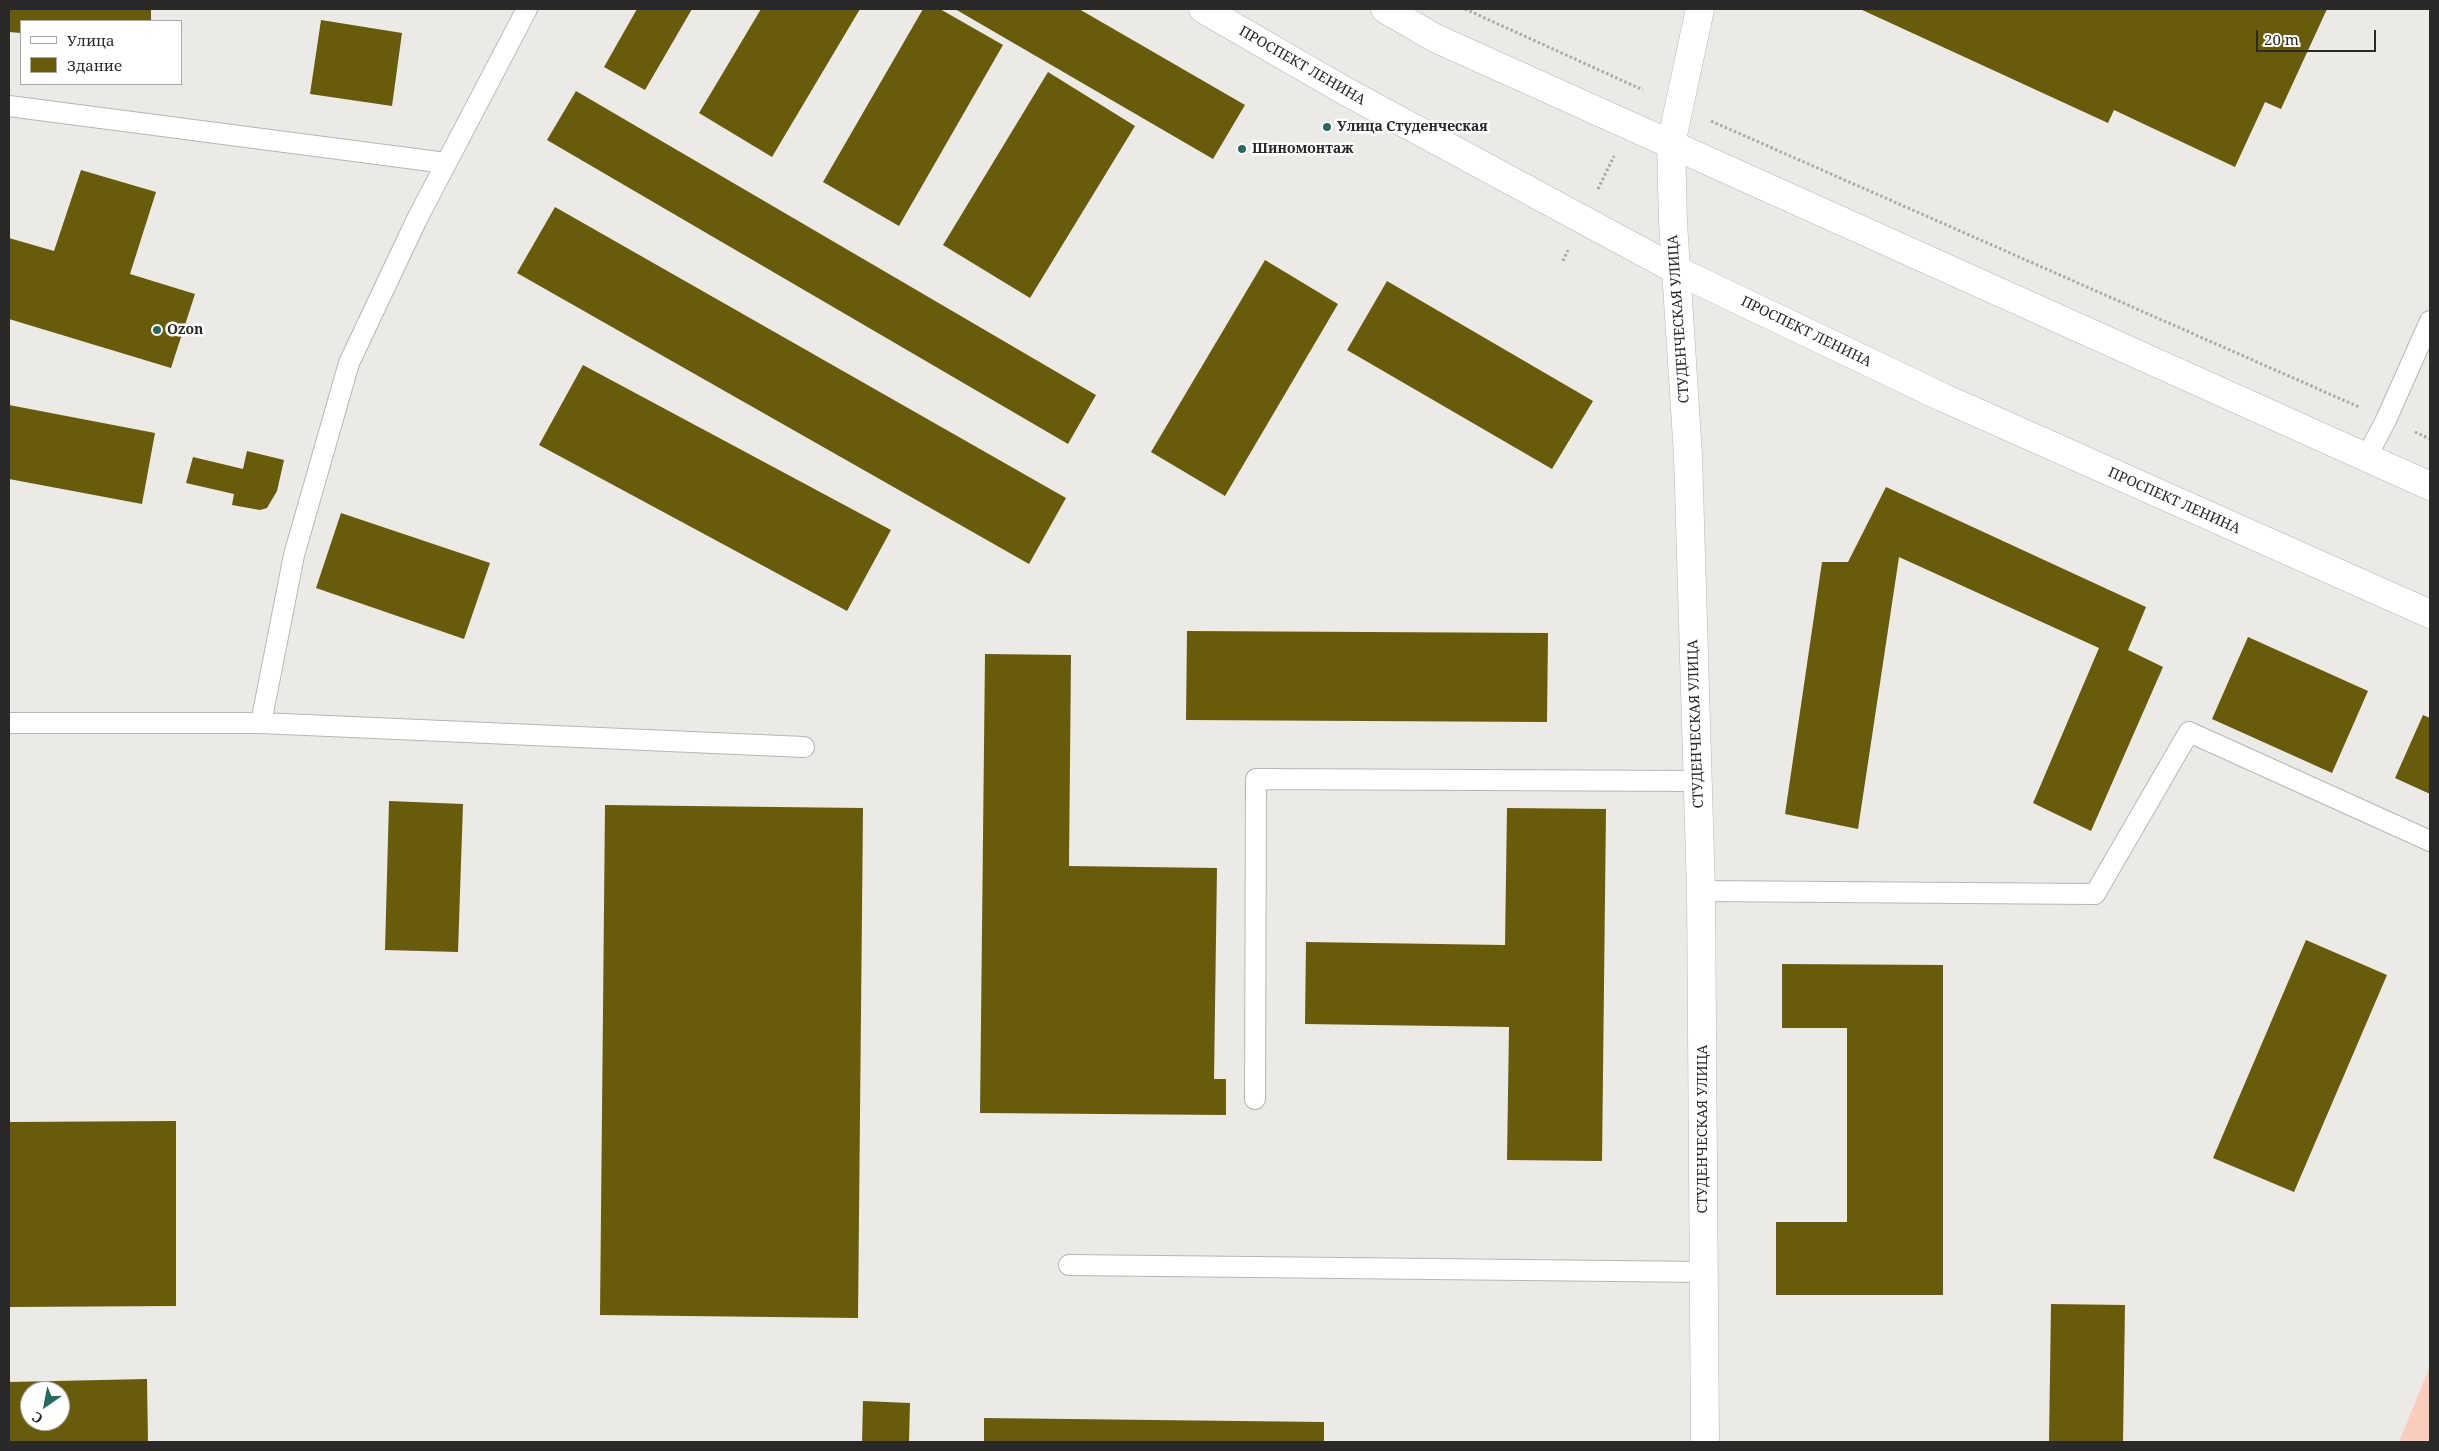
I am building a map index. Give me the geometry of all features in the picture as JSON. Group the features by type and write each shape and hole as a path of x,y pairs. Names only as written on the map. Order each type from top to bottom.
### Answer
{"main road":[{"name":"ПРОСПЕКТ ЛЕНИНА","path":"1203,9 1345,92 1678,271 1942,398 2430,614"},
{"path":"1384,9 1435,38 2430,486"},
{"name":"СТУДЕНЧЕСКАЯ УЛИЦА","path":"1700,9 1670,144 1673,223 1678,271 1688,455 1701,891 1705,1442"}],"lane":[{"path":"261,723 294,555 349,363 417,219 528,9"},
{"path":"9,106 446,162"},
{"path":"2366,458 2386,420 2430,321"},
{"path":"9,723 261,723 804,747"},
{"path":"1701,891 2095,894 2189,732 2430,841"},
{"path":"1255,1099 1256,779 1698,781"},
{"path":"1069,1265 1704,1272"}],"path":[{"path":"1465,9 1679,106 2430,439"},
{"path":"1563,261 1629,125"}],"shaded area":[{"path":"2430,1366 2430,1442 2399,1442"}],"building":[{"path":"9,9 151,9 151,20 20,20 20,33 9,32"},
{"path":"637,9 692,9 645,90 604,67"},
{"path":"761,9 860,9 772,157 699,113"},
{"path":"923,9 940,9 1003,45 899,226 823,182"},
{"path":"955,9 1079,9 1245,105 1213,159"},
{"path":"1860,9 2327,9 2281,109 2265,102 2235,167 2114,110 2108,123"},
{"path":"321,20 402,33 392,106 310,94"},
{"path":"1048,72 1135,126 1030,298 943,245"},
{"path":"576,91 1096,395 1068,444 547,140"},
{"path":"81,170 156,192 130,274 195,294 171,368 9,319 9,238 54,251"},
{"path":"555,207 1066,498 1029,564 517,273"},
{"path":"1265,260 1338,304 1225,496 1151,452"},
{"path":"1387,281 1593,401 1552,469 1347,350"},
{"path":"583,365 891,530 847,611 539,445"},
{"path":"9,405 155,433 142,504 9,479"},
{"path":"247,451 284,460 277,491 267,508 260,510 232,505 234,494 186,483 193,457 243,469"},
{"path":"1886,487 2146,607 2128,650 2163,667 2091,831 2033,803 2099,648 1899,557 1858,829 1785,814 1822,562 1848,562"},
{"path":"341,513 490,563 464,639 316,588"},
{"path":"1187,631 1548,633 1547,722 1186,720"},
{"path":"2248,637 2368,691 2332,773 2212,719"},
{"path":"985,654 1071,655 1069,866 1217,868 1214,1079 1226,1079 1226,1115 980,1113"},
{"path":"2423,715 2430,718 2430,794 2395,778"},
{"path":"389,801 463,804 458,952 385,950"},
{"path":"605,805 863,808 858,1318 600,1315"},
{"path":"1507,808 1606,809 1602,1161 1507,1160 1509,1027 1305,1024 1306,942 1505,945"},
{"path":"2306,940 2387,975 2294,1192 2213,1158"},
{"path":"1782,964 1943,965 1943,1295 1776,1295 1776,1222 1847,1222 1847,1028 1782,1028"},
{"path":"176,1121 176,1306 9,1307 9,1122"},
{"path":"2051,1304 2125,1305 2123,1442 2049,1442"},
{"path":"147,1379 148,1442 9,1442 9,1382 20,1382 20,1431 70,1431 70,1381 55,1381"},
{"path":"863,1401 910,1403 909,1442 862,1442"},
{"path":"984,1418 1324,1422 1324,1442 984,1442"}],"place":[{"name":"Улица Студенческая","path":"1327,127"},
{"name":"Шиномонтаж","path":"1242,149"},
{"name":"Ozon","path":"157,330"}]}
